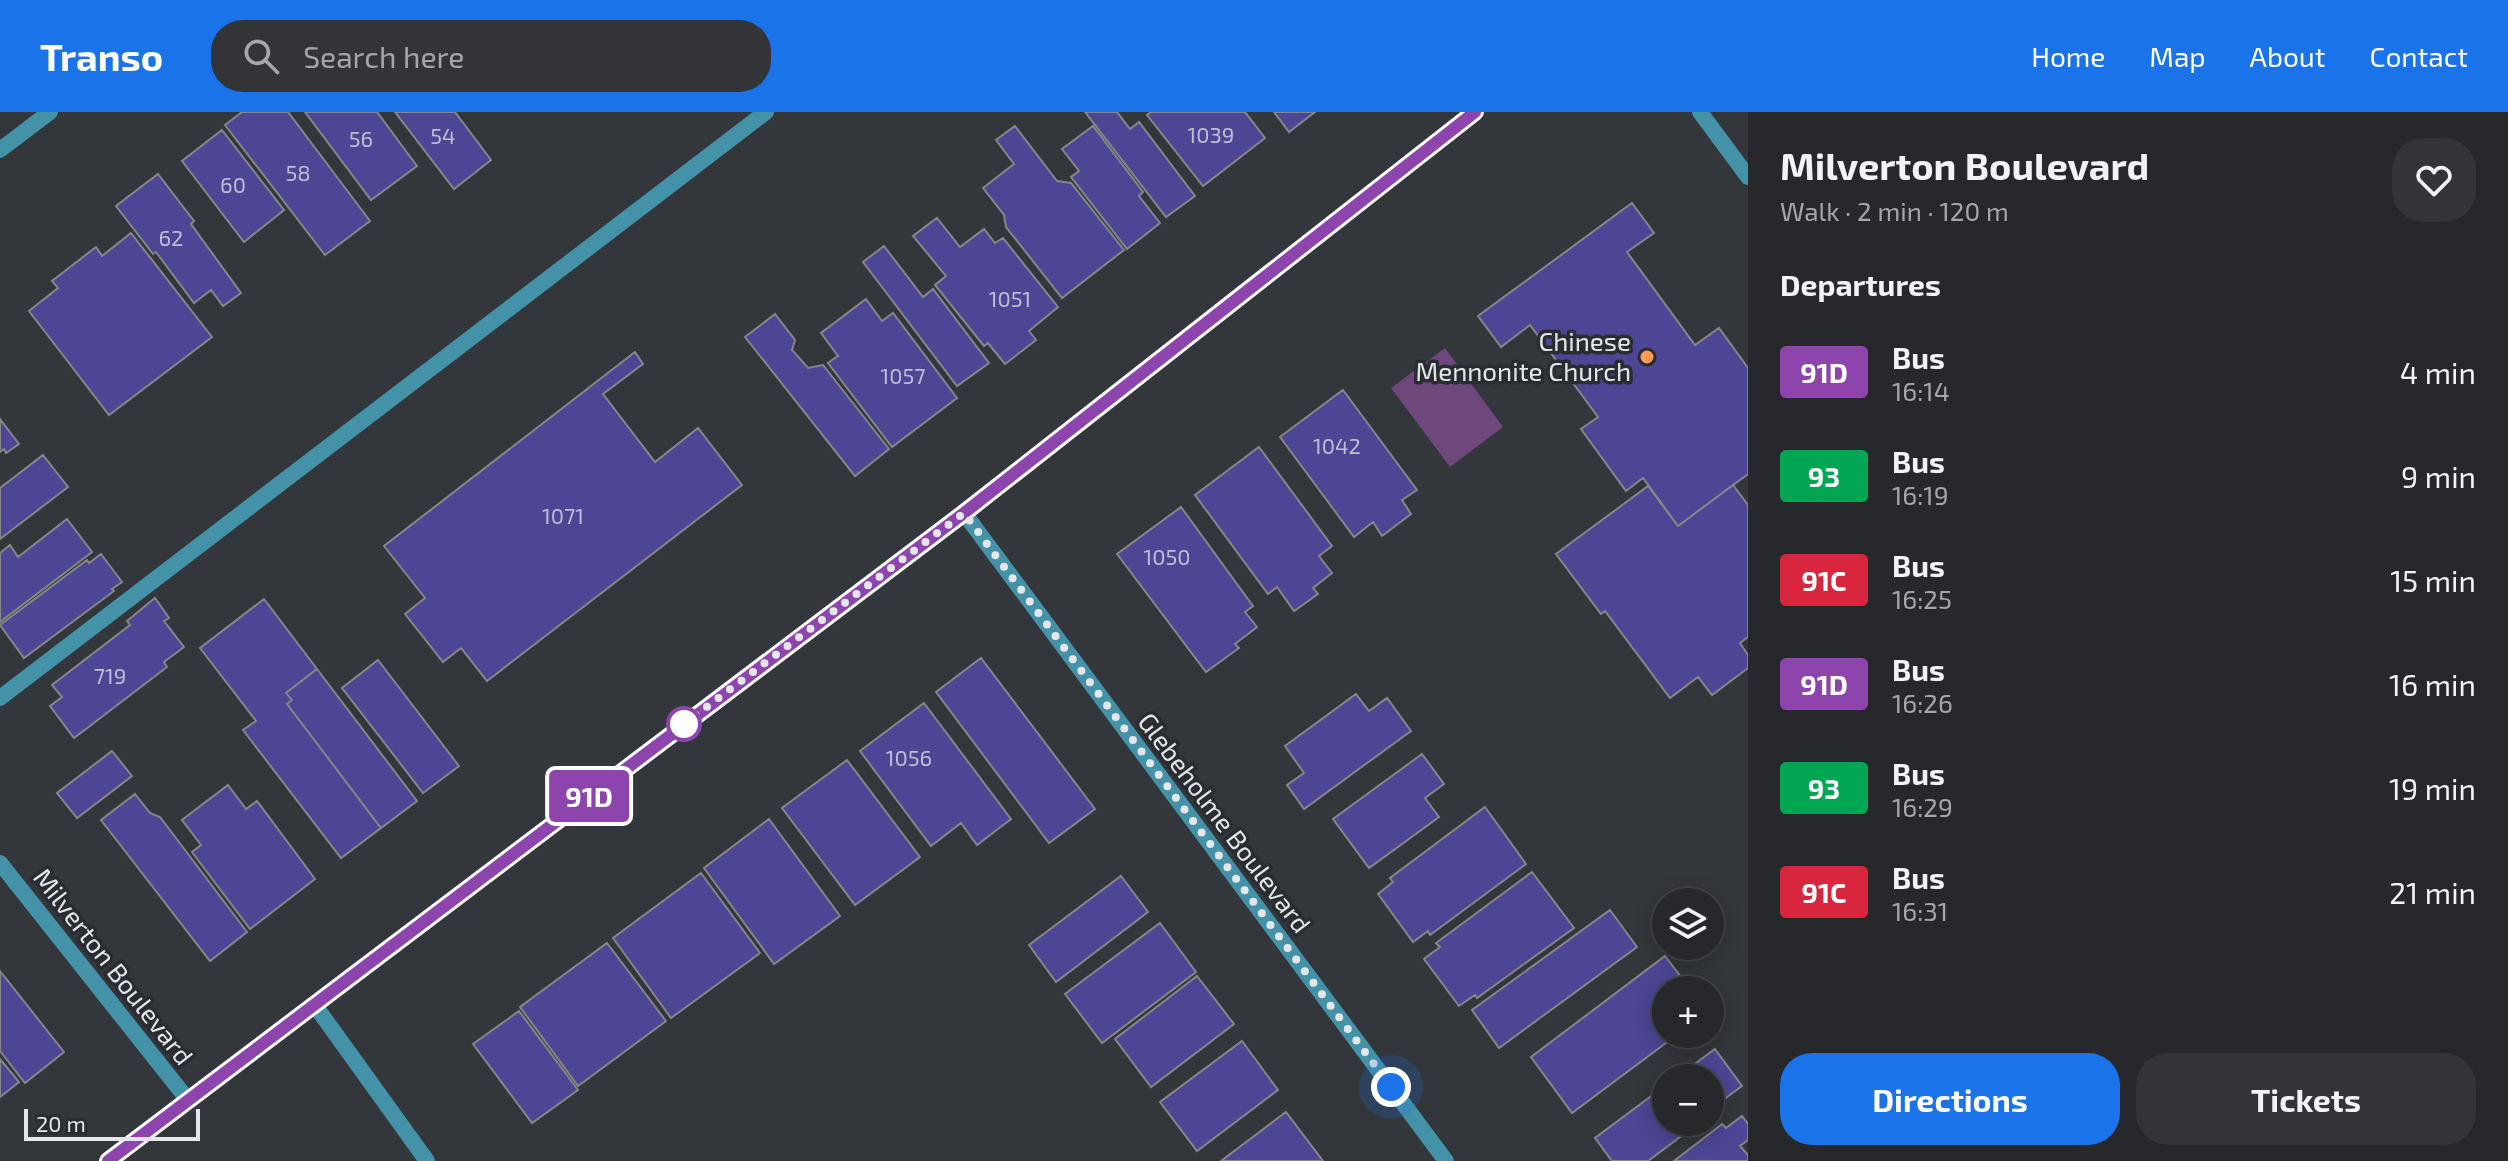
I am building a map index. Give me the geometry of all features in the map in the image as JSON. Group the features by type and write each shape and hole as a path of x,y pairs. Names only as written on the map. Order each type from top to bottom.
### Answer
{"main road":[{"path":"108,1161 964,513 1475,112"}],"street":[{"path":"0,150 50,112"},
{"path":"0,698 766,112"},
{"path":"1700,112 1748,177"},
{"name":"Glebeholme Boulevard","path":"964,513 1446,1161"},
{"name":"Milverton Boulevard","path":"0,863 188,1100"},
{"path":"314,1004 427,1161"}],"shaded area":[{"path":"1445,348 1503,427 1450,467 1391,388"}],"building":[{"path":"242,112 288,112 370,221 325,255 225,125"},
{"path":"305,112 377,112 417,166 371,200"},
{"path":"395,112 455,112 491,160 454,189"},
{"path":"1085,112 1117,112 1130,129 1139,122 1195,196 1166,217"},
{"path":"1151,112 1245,112 1265,138 1203,186 1147,115"},
{"path":"1274,112 1315,112 1289,132"},
{"path":"1015,126 1057,181 1071,183 1124,250 1062,298 1006,227 1004,215 983,188 1014,164 996,140"},
{"path":"1093,126 1143,192 1139,196 1160,223 1127,249 1071,177 1079,171 1062,149"},
{"path":"222,130 284,210 244,242 182,161"},
{"path":"158,174 194,221 191,224 241,293 223,306 211,290 194,303 116,206"},
{"name":"Chinese Mennonite Church","path":"1632,203 1654,233 1627,252 1695,345 1719,328 1748,368 1748,474 1678,526 1643,478 1626,491 1581,429 1598,417 1530,325 1501,347 1478,316"},
{"path":"937,218 960,247 984,229 995,243 1003,238 1058,307 1029,331 1036,340 1005,364 988,343 984,346 935,285 946,276 913,236"},
{"path":"131,233 212,337 109,415 29,311 58,288 52,281 96,247 102,256"},
{"path":"884,246 923,297 933,289 989,363 957,386 863,262"},
{"path":"866,299 882,321 893,313 957,398 892,447 828,363 838,356 821,333"},
{"path":"775,314 795,340 792,350 808,368 823,365 889,449 855,476 745,337"},
{"path":"635,352 643,364 603,394 655,462 698,428 742,485 487,681 461,648 443,662 405,614 425,598 384,546"},
{"path":"1343,390 1417,490 1402,500 1411,514 1382,536 1373,522 1354,537 1280,437"},
{"path":"0,419 19,444 6,453 4,449 0,452"},
{"path":"1259,447 1332,546 1319,556 1332,573 1313,588 1318,594 1294,611 1277,587 1268,594 1195,495"},
{"path":"43,455 68,487 0,539 0,488"},
{"path":"1733,485 1748,505 1748,637 1740,643 1748,655 1748,668 1712,695 1698,677 1670,698 1605,611 1601,614 1556,554 1648,486 1678,526"},
{"path":"1181,507 1253,606 1245,612 1257,627 1235,644 1239,648 1206,672 1117,554"},
{"path":"67,519 92,552 0,622 0,553 10,545 18,557"},
{"path":"101,554 122,582 24,658 0,625 87,560 89,563"},
{"path":"155,598 169,618 164,621 184,647 164,662 167,667 74,738 50,706 62,697 52,685 130,625 127,621"},
{"path":"264,599 317,669 286,693 292,700 287,704 381,828 341,858 243,730 256,721 200,648"},
{"path":"981,658 1095,809 1049,843 936,692"},
{"path":"378,660 459,766 423,793 342,688"},
{"path":"317,669 417,801 381,828 287,704 292,700 286,693"},
{"path":"1356,694 1369,711 1387,698 1411,731 1304,809 1287,785 1304,773 1285,746"},
{"path":"924,703 1011,819 977,845 961,823 931,846 860,751"},
{"path":"112,751 132,776 77,818 57,793"},
{"path":"1422,754 1444,784 1425,798 1439,817 1369,868 1333,819"},
{"path":"847,760 920,857 855,905 782,808"},
{"path":"228,785 246,809 257,801 315,879 250,929 192,852 201,845 182,820"},
{"path":"135,794 150,813 160,817 247,932 210,961 101,820"},
{"path":"1485,807 1526,864 1430,935 1428,931 1413,942 1378,894 1393,882 1390,878"},
{"path":"769,819 840,916 774,964 704,868"},
{"path":"1532,872 1574,928 1477,998 1475,995 1459,1006 1424,959 1440,947 1436,943"},
{"path":"701,873 760,953 671,1018 613,938"},
{"path":"1121,876 1148,912 1056,982 1029,945"},
{"path":"1610,910 1637,947 1499,1048 1472,1010"},
{"path":"1160,923 1196,972 1102,1043 1065,994"},
{"path":"607,943 666,1021 578,1086 520,1007"},
{"path":"1660,960 1668,960 1680,976 1652,976 1652,1048 1659,1048 1572,1113 1531,1057"},
{"path":"0,971 64,1052 25,1083 0,1051"},
{"path":"1197,976 1234,1024 1151,1087 1115,1039"},
{"path":"519,1011 578,1090 532,1123 473,1044"},
{"path":"1242,1041 1278,1090 1197,1151 1160,1102"},
{"path":"1715,1049 1742,1086 1724,1099 1724,1064 1695,1064"},
{"path":"0,1059 19,1082 0,1097"},
{"path":"1652,1095 1652,1136 1681,1136 1648,1161 1612,1161 1595,1138"},
{"path":"1286,1112 1323,1161 1221,1161"},
{"path":"1742,1116 1748,1124 1748,1140 1740,1146 1748,1155 1748,1161 1674,1161 1706,1136 1724,1136 1724,1126 1726,1128"}],"bus line":[{"name":"91D","path":"108,1161 964,513 1475,112"}],"place":[{"name":"Chinese Mennonite Church","path":"1647,357"}],"route":[{"path":"684,724 964,513 1391,1087"}]}
